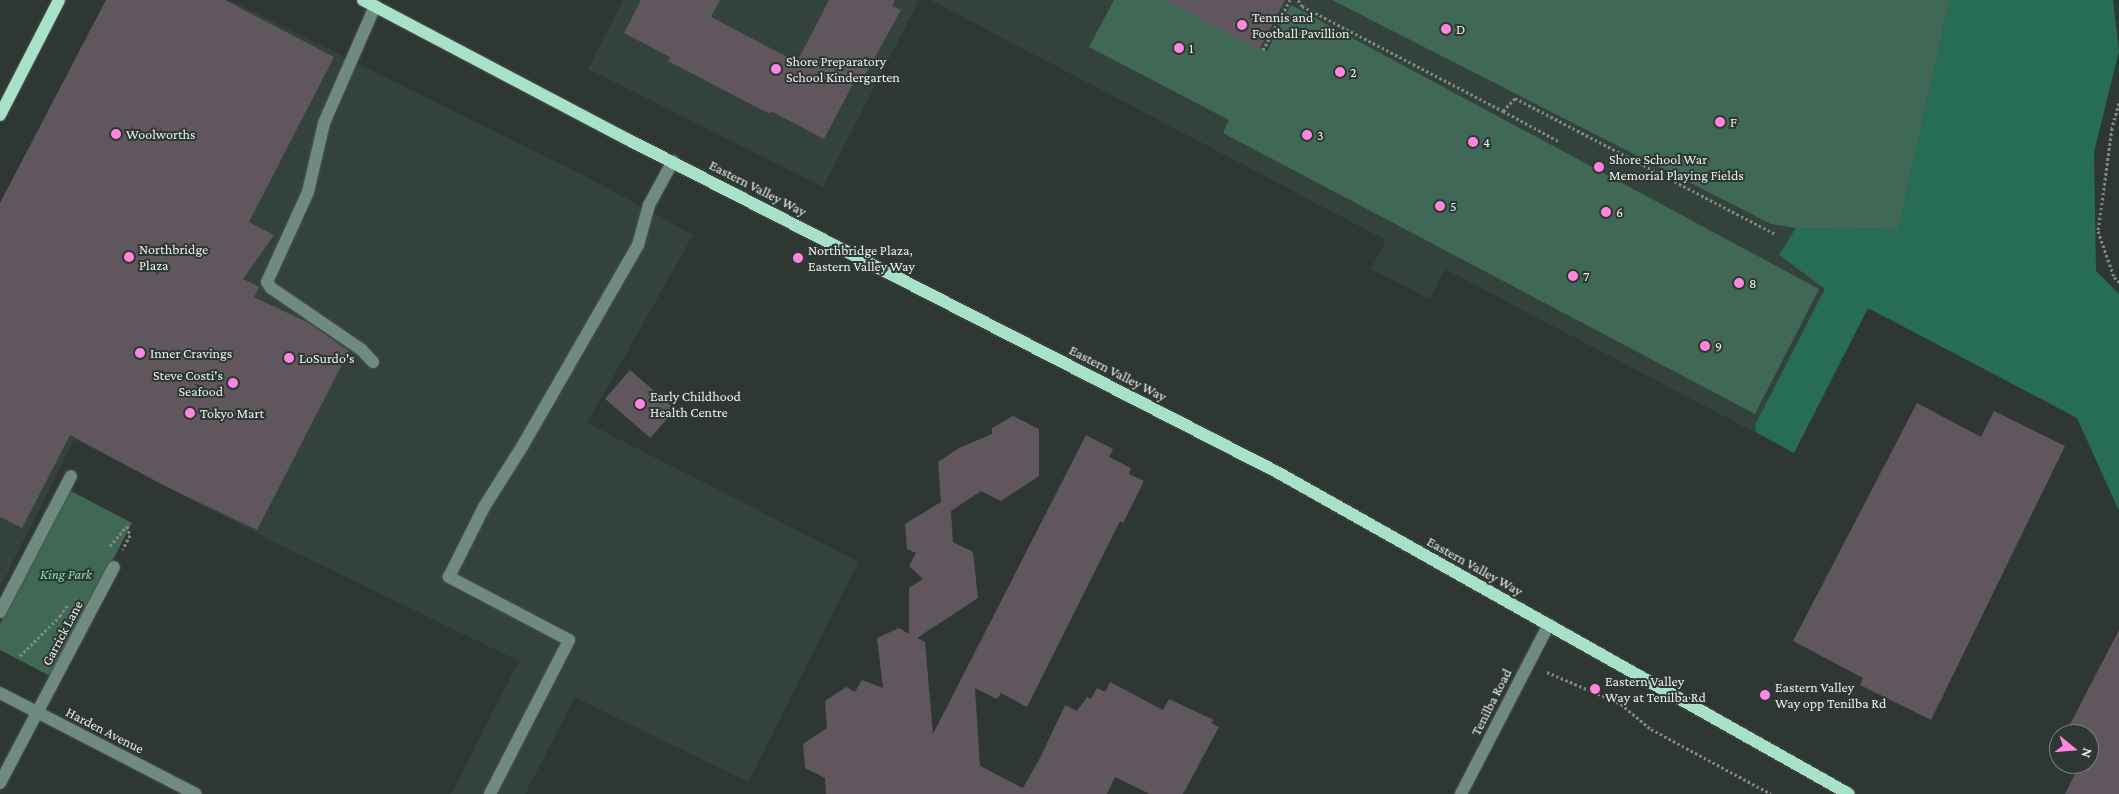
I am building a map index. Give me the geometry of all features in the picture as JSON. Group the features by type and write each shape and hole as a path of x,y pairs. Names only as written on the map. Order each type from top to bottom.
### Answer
{"main road":[{"path":"0,115 59,0"},
{"name":"Eastern Valley Way","path":"363,0 1277,472 1849,794"}],"street":[{"path":"372,362 362,350 271,288 267,282 308,192 324,123 375,6"},
{"path":"490,794 569,640 449,576 484,507 523,445 638,245 649,205 673,161"},
{"path":"0,612 71,476"},
{"name":"Garrick Lane","path":"0,783 114,567"},
{"name":"Tenilba Road","path":"1461,794 1549,624"},
{"name":"Harden Avenue","path":"0,693 196,794"}],"path":[{"path":"1263,50 1290,0"},
{"path":"1298,0 1302,6 1560,142"},
{"path":"1503,111 1515,98 1775,234"},
{"path":"2119,103 2112,128 2098,231 2114,278 2119,282"},
{"path":"1528,662 1621,704 1651,729 1771,794"}],"shaded area":[{"path":"106,0 229,0 587,177 693,235 587,423 859,562 748,782 575,697 525,794 451,794 519,661 268,539 74,439 0,588 0,203"},
{"path":"623,0 919,0 823,187 588,69"},
{"name":"Shore School War Memorial Playing Fields","path":"931,0 2009,0 1868,308 1794,453 1445,269 1430,299 1371,269 1386,240"}],"green space":[{"path":"1114,0 1165,0 1267,51 1291,5 1819,289 1755,414 1223,133 1229,120 1089,47"},
{"path":"1332,0 1950,0 1898,230 1796,228 1771,224"},
{"path":"1950,0 2113,0 2119,51 2094,152 2096,271 2119,294 2119,511 2077,418 1868,308 1794,453 1756,432 1755,425 1825,289 1779,255 1796,228 1898,230"},
{"name":"King Park","path":"69,490 132,523 52,677 0,650 0,624"}],"building":[{"name":"Northbridge Plaza","path":"106,0 225,0 334,57 249,222 274,235 243,279 259,287 254,297 309,323 349,351 257,530 167,487 70,435 22,528 0,517 0,203"},
{"name":"Shore Preparatory School Kindergarten","path":"641,0 720,0 711,17 797,62 829,0 895,0 892,6 901,10 863,79 857,76 824,139 771,111 770,114 668,61 670,57 624,33"},
{"name":"Tennis and Football Pavillion","path":"1165,0 1285,0 1259,50"},
{"name":"Early Childhood Health Centre","path":"630,370 675,409 650,438 605,399"},
{"path":"1917,403 1981,437 1994,411 2065,446 1931,720 1860,685 1863,678 1793,641"},
{"path":"1013,416 1039,429 1039,476 1001,501 981,491 951,511 953,542 973,552 978,598 917,638 925,642 933,734 1086,435 1113,449 1109,457 1131,468 1129,474 1144,481 1123,523 1120,521 1027,707 1001,693 997,699 975,688 980,766 1023,788 1041,756 1065,705 1077,711 1087,697 1091,699 1097,688 1105,692 1110,682 1163,710 1169,699 1214,720 1211,723 1219,727 1183,794 1150,794 1115,777 1107,794 826,794 825,778 805,768 803,744 827,728 825,701 846,687 855,692 862,680 883,688 877,638 899,628 909,634 909,588 923,579 909,566 916,553 907,549 905,524 941,502 938,462 959,448 992,434 992,428"},
{"path":"2119,630 2119,794 2065,794 2075,774 2099,774 2099,724 2070,724"}],"place":[{"name":"Tennis and Football Pavillion","path":"1242,25"},
{"name":"D","path":"1446,29"},
{"name":"1","path":"1179,48"},
{"name":"Shore Preparatory School Kindergarten","path":"776,69"},
{"name":"2","path":"1340,72"},
{"name":"F","path":"1720,122"},
{"name":"Woolworths","path":"116,134"},
{"name":"3","path":"1307,135"},
{"name":"4","path":"1473,142"},
{"name":"Shore School War Memorial Playing Fields","path":"1599,167"},
{"name":"5","path":"1440,206"},
{"name":"6","path":"1606,212"},
{"name":"Northbridge Plaza","path":"129,257"},
{"name":"Northbridge Plaza, Eastern Valley Way","path":"798,258"},
{"name":"7","path":"1573,276"},
{"name":"8","path":"1739,283"},
{"name":"9","path":"1705,346"},
{"name":"Inner Cravings","path":"140,353"},
{"name":"LoSurdo's","path":"289,358"},
{"name":"Steve Costi's Seafood","path":"233,383"},
{"name":"Early Childhood Health Centre","path":"640,404"},
{"name":"Tokyo Mart","path":"190,413"},
{"name":"Eastern Valley Way at Tenilba Rd","path":"1595,689"},
{"name":"Eastern Valley Way opp Tenilba Rd","path":"1765,695"}]}
